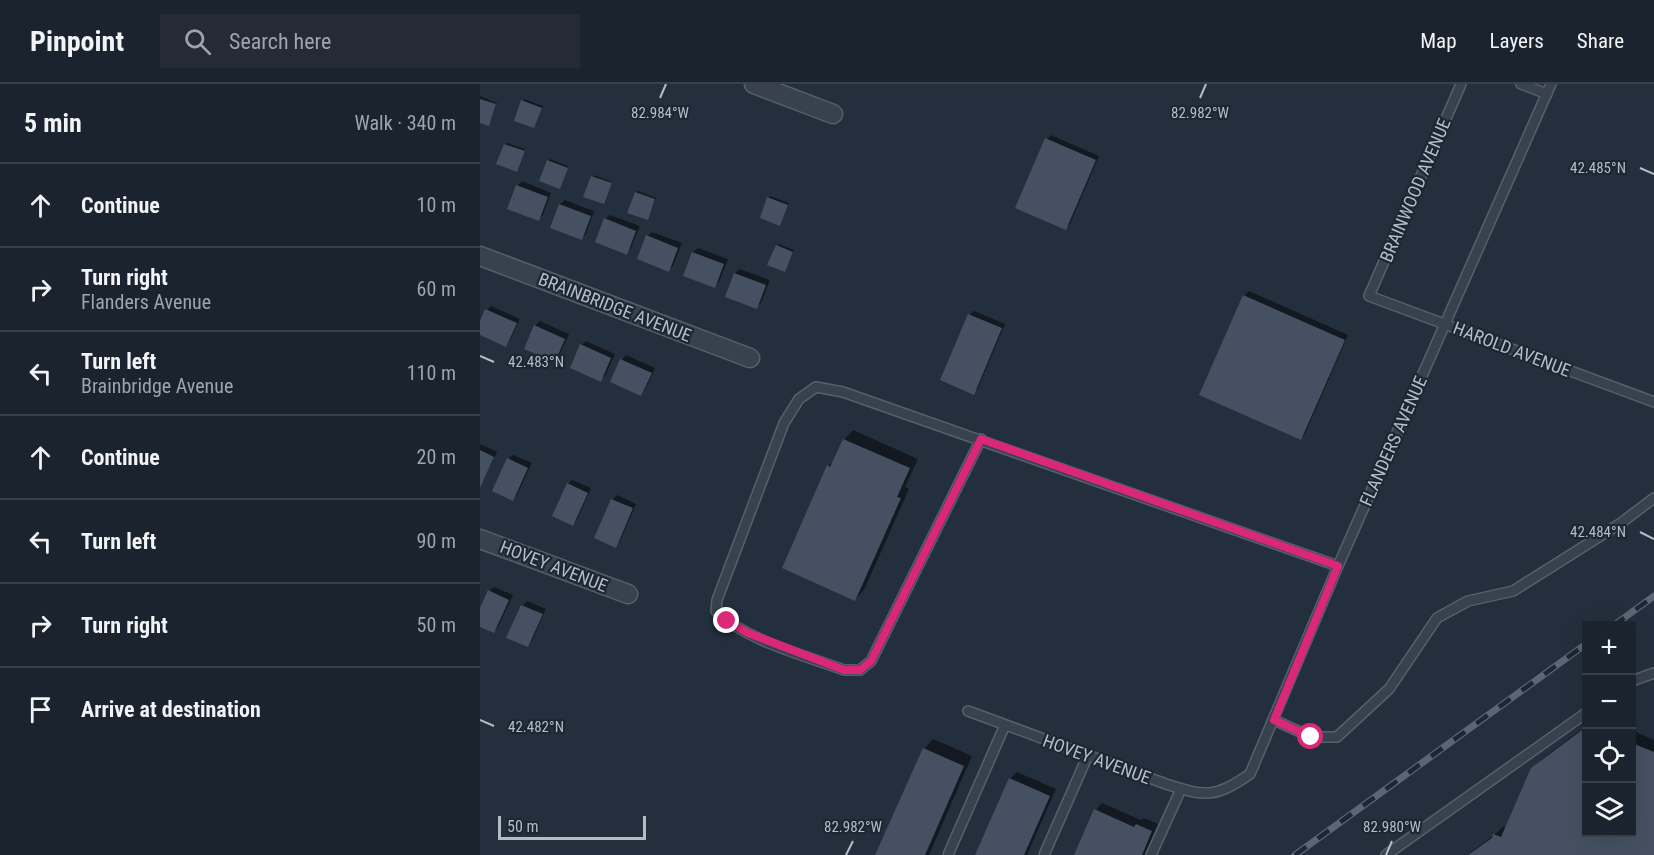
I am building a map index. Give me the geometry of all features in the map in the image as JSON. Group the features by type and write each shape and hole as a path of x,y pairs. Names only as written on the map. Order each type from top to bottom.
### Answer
{"street":[{"path":"754,84 833,114"},
{"name":"BRAINBRIDGE AVENUE","path":"480,256 750,358"},
{"name":"HOVEY AVENUE","path":"480,539 628,594"}],"lane":[{"name":"BRAINWOOD AVENUE","path":"1369,296 1461,84"},
{"path":"1521,84 1547,94"},
{"name":"FLANDERS AVENUE","path":"1227,790 1250,774 1338,566 1551,84"},
{"name":"HAROLD AVENUE","path":"1369,296 1654,402"},
{"path":"981,439 871,661 860,670 844,670 748,633 727,621 716,611 717,600 784,423 799,399 816,387 843,392 981,439 1338,566"},
{"path":"1274,720 1311,737 1337,737 1389,689 1437,618 1468,602 1513,591 1621,523 1654,498"},
{"path":"1636,680 1654,673"},
{"name":"HOVEY AVENUE","path":"968,711 1181,789 1198,794 1227,790"},
{"path":"1386,855 1582,716"},
{"path":"948,855 1005,725"},
{"path":"1044,855 1088,756"},
{"path":"1151,855 1181,789"}],"building":[{"path":"480,99 496,104 489,126 480,123"},
{"path":"521,100 542,108 534,128 514,121"},
{"path":"1045,138 1096,160 1066,230 1015,208"},
{"path":"504,144 525,151 517,172 496,164"},
{"path":"547,160 568,168 560,189 539,181"},
{"path":"591,176 612,183 604,204 583,197"},
{"path":"516,185 548,197 539,221 507,209"},
{"path":"635,192 655,199 648,220 627,213"},
{"path":"767,197 788,205 780,226 760,218"},
{"path":"559,204 591,216 582,240 550,228"},
{"path":"604,218 636,231 627,255 595,242"},
{"path":"646,235 678,248 669,272 637,259"},
{"path":"776,245 793,252 785,272 767,265"},
{"path":"692,252 724,264 715,288 683,276"},
{"path":"734,273 766,285 757,309 725,297"},
{"path":"1243,295 1345,340 1301,440 1199,395"},
{"path":"485,309 517,323 506,347 480,335 480,321"},
{"path":"968,314 1002,328 974,395 940,380"},
{"path":"534,325 565,339 555,362 524,349"},
{"path":"580,344 611,358 601,382 570,368"},
{"path":"620,359 652,373 641,396 610,382"},
{"path":"843,439 910,468 897,497 901,498 855,601 782,568 827,465 830,467"},
{"path":"480,450 494,457 480,488"},
{"path":"507,458 528,468 513,501 492,491"},
{"path":"567,483 588,493 573,526 552,516"},
{"path":"611,499 633,508 616,548 594,538"},
{"path":"488,590 509,600 494,633 480,627 480,608"},
{"path":"521,605 543,614 528,647 506,638"},
{"path":"1582,730 1582,837 1636,837 1636,745 1654,752 1654,855 1468,855 1492,838 1493,834 1501,837 1531,768"},
{"path":"923,748 964,766 925,855 875,855"},
{"path":"1009,778 1050,796 1024,855 975,855"},
{"path":"1094,809 1134,827 1136,824 1152,831 1142,855 1074,855"}],"railway":[{"path":"1620,621 1654,596"},
{"path":"1295,855 1582,647"}],"route":[{"path":"727,621 748,633 844,670 860,670 871,661 981,439 1338,566 1274,720 1311,737"}]}
